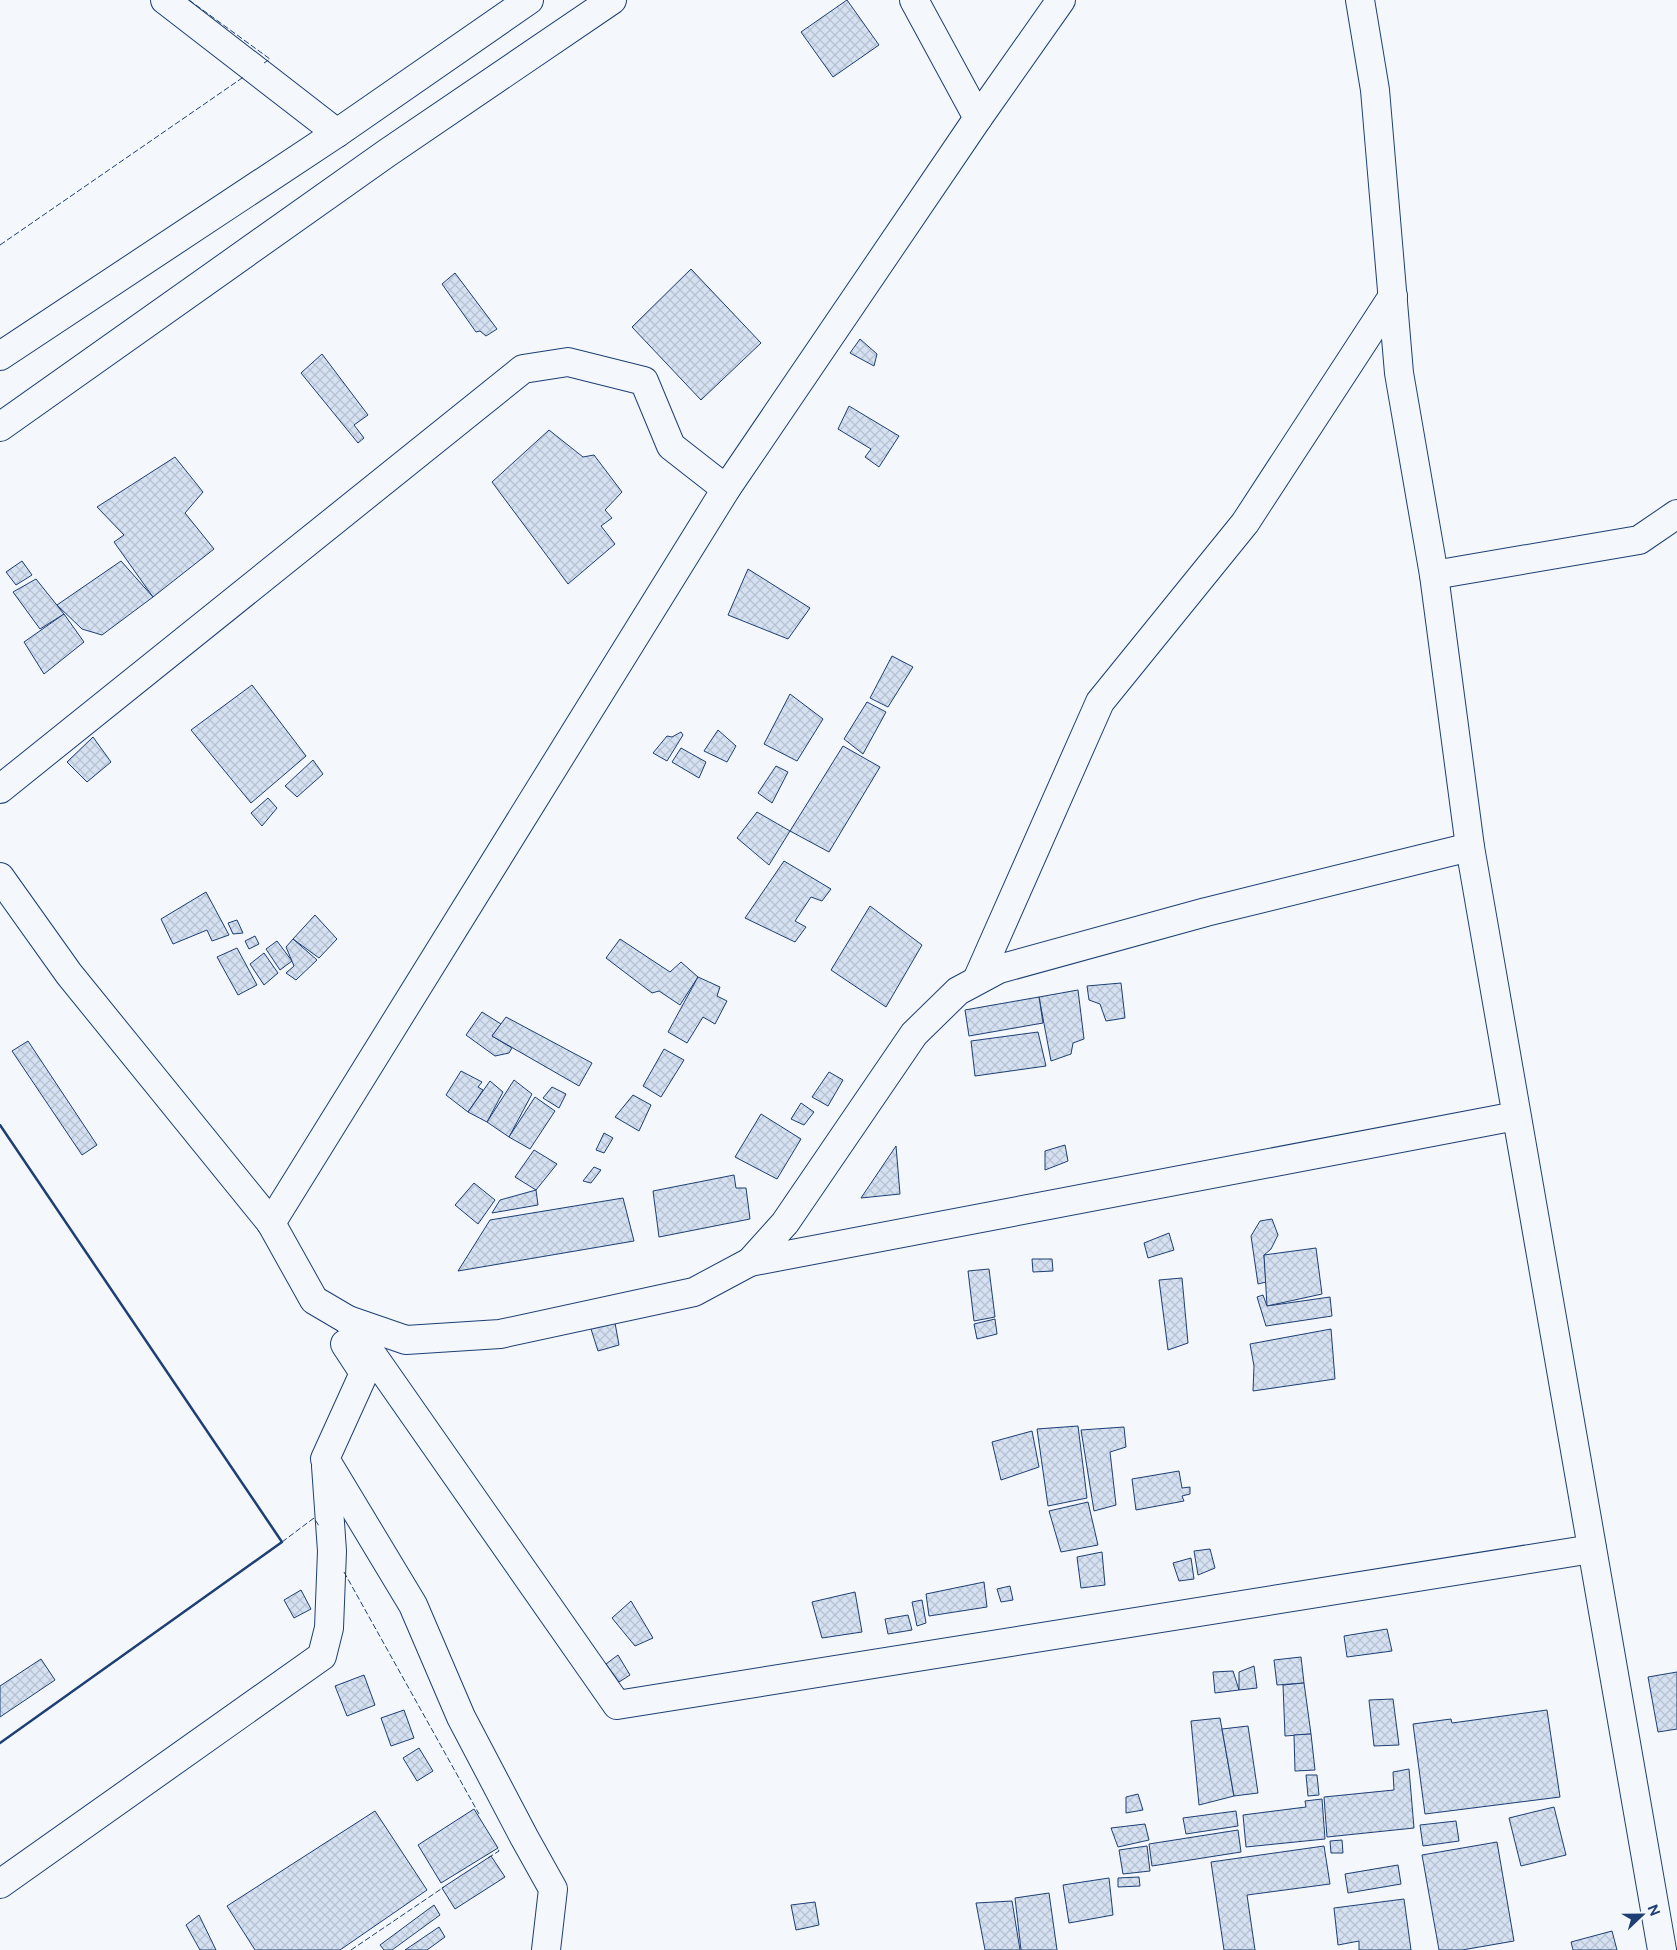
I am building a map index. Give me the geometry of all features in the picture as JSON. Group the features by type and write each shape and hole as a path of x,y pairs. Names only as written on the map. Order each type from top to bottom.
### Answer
{"street":[{"path":"165,0 337,133"},
{"path":"0,356 337,133 529,0"},
{"path":"0,427 387,153 612,0"},
{"path":"914,0 978,118"},
{"path":"271,1223 726,489 978,118 1061,0"},
{"path":"1360,0 1375,90 1399,373 1434,575 1470,847 1662,1950"},
{"path":"977,980 1100,702 1245,523 1393,296"},
{"path":"0,789 523,369 568,362 644,381 671,446 726,489"},
{"path":"1434,575 1639,540 1677,514"},
{"path":"750,1262 785,1223 914,1034 958,991 977,980 999,969 1206,912 1470,847"},
{"path":"0,877 68,974 271,1223 314,1300 364,1372 325,1459 332,1551 330,1628 322,1656 0,1884"},
{"path":"314,1300 348,1320 406,1340 500,1334 694,1292 750,1262 1516,1116"},
{"path":"348,1320 617,1705 1592,1549"},
{"path":"325,1459 413,1605 461,1717 524,1837 554,1889 546,1950"}],"building":[{"path":"847,0 879,45 833,77 801,32"},
{"path":"691,269 761,343 701,400 632,327"},
{"path":"455,273 497,329 486,336 480,331 476,332 442,284"},
{"path":"860,339 877,354 874,366 850,353"},
{"path":"322,354 368,415 354,425 364,438 358,443 301,373"},
{"path":"849,406 899,436 879,467 865,457 871,449 838,429"},
{"path":"549,430 583,457 594,455 622,492 605,510 612,518 601,526 615,544 568,584 492,482"},
{"path":"175,457 203,492 185,513 214,549 153,597 114,542 124,535 97,507"},
{"path":"22,561 32,575 16,585 6,572"},
{"path":"121,561 153,597 102,635 82,629 57,605"},
{"path":"748,569 810,608 788,639 728,615"},
{"path":"36,579 64,614 40,629 13,592"},
{"path":"64,614 84,642 44,674 24,642"},
{"path":"892,656 913,667 888,707 870,698"},
{"path":"252,685 306,756 251,803 191,730"},
{"path":"790,694 823,719 797,761 764,744"},
{"path":"867,702 886,712 863,754 844,739"},
{"path":"718,730 736,746 727,762 704,751"},
{"path":"681,732 683,735 667,761 653,753 667,736 672,737"},
{"path":"93,737 111,762 87,782 67,762"},
{"path":"843,746 880,767 829,852 790,831"},
{"path":"681,748 706,762 699,778 672,762"},
{"path":"313,760 323,774 297,797 285,786"},
{"path":"776,766 788,772 772,803 758,793"},
{"path":"268,798 277,808 262,826 251,813"},
{"path":"757,812 790,831 769,865 737,838"},
{"path":"784,861 831,889 822,901 811,897 795,921 806,927 795,942 745,918"},
{"path":"206,892 229,935 212,941 207,930 173,944 161,919"},
{"path":"870,906 922,945 886,1007 831,970"},
{"path":"315,915 337,939 319,958 293,939"},
{"path":"237,920 243,933 233,934 228,923"},
{"path":"255,936 259,944 249,949 245,941"},
{"path":"293,939 317,960 296,980 286,973 294,966 286,947"},
{"path":"620,939 670,972 681,962 698,977 680,1005 659,991 652,993 606,958"},
{"path":"277,941 292,961 280,970 266,949"},
{"path":"237,948 257,985 238,995 217,957"},
{"path":"264,953 278,973 264,985 250,964"},
{"path":"698,977 720,987 717,996 727,1001 715,1024 703,1017 687,1043 668,1032"},
{"path":"1121,983 1125,1018 1106,1021 1100,1004 1089,1000 1087,986"},
{"path":"1078,990 1084,1039 1073,1043 1071,1054 1051,1061 1039,997"},
{"path":"1039,997 1043,1023 969,1036 965,1010"},
{"path":"482,1012 501,1024 492,1036 512,1048 509,1053 495,1056 466,1035"},
{"path":"506,1017 592,1063 579,1086 492,1036"},
{"path":"1038,1032 1046,1066 975,1076 971,1041"},
{"path":"28,1041 97,1145 82,1155 12,1051"},
{"path":"664,1049 684,1060 661,1097 643,1086"},
{"path":"461,1071 482,1082 478,1087 483,1090 468,1112 446,1095"},
{"path":"829,1072 843,1080 828,1106 812,1097"},
{"path":"514,1080 532,1094 509,1137 487,1122"},
{"path":"490,1081 503,1092 487,1122 468,1112"},
{"path":"552,1087 566,1094 559,1108 543,1098"},
{"path":"633,1095 651,1105 639,1131 615,1117"},
{"path":"535,1097 555,1111 530,1149 509,1137"},
{"path":"801,1103 814,1112 804,1125 791,1119"},
{"path":"761,1114 801,1139 777,1179 735,1157"},
{"path":"604,1133 613,1138 604,1153 596,1150"},
{"path":"1065,1145 1068,1161 1045,1170 1045,1151"},
{"path":"896,1146 900,1194 861,1198"},
{"path":"534,1150 557,1164 536,1190 515,1177"},
{"path":"594,1167 601,1170 591,1183 583,1181"},
{"path":"734,1175 736,1188 746,1188 750,1219 659,1237 653,1191"},
{"path":"474,1183 495,1200 478,1224 455,1205"},
{"path":"536,1190 538,1205 492,1213 500,1200"},
{"path":"623,1198 634,1241 458,1271 490,1220"},
{"path":"1272,1219 1278,1235 1271,1249 1264,1255 1266,1282 1258,1284 1251,1236 1260,1221"},
{"path":"1169,1233 1174,1250 1148,1258 1144,1243"},
{"path":"1316,1248 1322,1294 1267,1306 1264,1255"},
{"path":"1032,1259 1052,1259 1053,1271 1033,1272"},
{"path":"989,1269 995,1317 974,1321 968,1271"},
{"path":"1182,1278 1188,1343 1168,1350 1159,1280"},
{"path":"1263,1295 1267,1306 1330,1297 1332,1316 1266,1326 1257,1297"},
{"path":"995,1319 997,1334 977,1339 974,1324"},
{"path":"615,1323 619,1345 598,1351 591,1329"},
{"path":"1331,1329 1335,1379 1253,1391 1254,1366 1250,1344"},
{"path":"1078,1426 1087,1498 1048,1506 1037,1429"},
{"path":"1124,1427 1126,1447 1110,1452 1116,1505 1094,1511 1081,1430"},
{"path":"1032,1431 1039,1467 1001,1480 992,1442"},
{"path":"1179,1471 1182,1488 1190,1487 1190,1494 1182,1496 1184,1501 1136,1510 1132,1479"},
{"path":"1088,1502 1098,1545 1061,1552 1049,1511"},
{"path":"1210,1549 1215,1568 1198,1575 1194,1551"},
{"path":"1102,1552 1105,1585 1081,1588 1077,1557"},
{"path":"1191,1558 1194,1579 1179,1581 1173,1563"},
{"path":"984,1582 987,1607 929,1616 926,1594"},
{"path":"1010,1586 1013,1600 1001,1602 997,1589"},
{"path":"301,1590 311,1609 294,1618 284,1600"},
{"path":"855,1592 862,1632 822,1638 812,1602"},
{"path":"922,1600 926,1623 917,1626 912,1602"},
{"path":"631,1601 653,1638 635,1646 612,1618"},
{"path":"908,1615 912,1630 888,1634 885,1619"},
{"path":"1387,1629 1392,1651 1347,1657 1344,1636"},
{"path":"618,1655 630,1675 619,1682 606,1664"},
{"path":"1301,1657 1304,1683 1277,1685 1274,1660"},
{"path":"41,1659 55,1680 0,1717 0,1686"},
{"path":"1254,1666 1257,1688 1239,1690 1239,1672"},
{"path":"1233,1671 1239,1690 1215,1693 1213,1672"},
{"path":"1677,1672 1677,1729 1658,1732 1648,1677"},
{"path":"364,1675 375,1705 347,1716 335,1686"},
{"path":"1304,1683 1311,1734 1285,1736 1283,1685"},
{"path":"1393,1699 1399,1745 1374,1746 1369,1700"},
{"path":"404,1710 414,1738 391,1746 381,1718"},
{"path":"1547,1710 1560,1797 1425,1814 1413,1724 1451,1719 1452,1723"},
{"path":"1220,1718 1234,1796 1199,1805 1191,1721"},
{"path":"1248,1726 1258,1793 1234,1796 1222,1729"},
{"path":"1311,1734 1315,1770 1295,1771 1294,1735"},
{"path":"419,1748 433,1771 417,1781 403,1758"},
{"path":"1409,1769 1414,1828 1327,1837 1324,1797 1394,1790 1393,1772"},
{"path":"1306,1775 1317,1775 1319,1795 1308,1796"},
{"path":"1138,1794 1143,1810 1126,1813 1126,1797"},
{"path":"1322,1799 1325,1839 1246,1847 1243,1815 1306,1807 1305,1801"},
{"path":"1554,1807 1566,1855 1521,1866 1509,1818"},
{"path":"474,1809 498,1848 441,1883 418,1845"},
{"path":"375,1811 427,1890 340,1950 255,1950 227,1906"},
{"path":"1236,1811 1238,1826 1186,1834 1183,1818"},
{"path":"1456,1821 1459,1841 1423,1846 1420,1825"},
{"path":"1145,1824 1149,1840 1118,1847 1111,1828"},
{"path":"1238,1830 1241,1852 1152,1866 1149,1844"},
{"path":"1342,1840 1343,1853 1331,1853 1330,1841"},
{"path":"1497,1842 1514,1941 1462,1950 1439,1950 1422,1855"},
{"path":"1147,1846 1150,1871 1123,1874 1119,1850"},
{"path":"1324,1846 1330,1884 1247,1895 1255,1950 1224,1950 1211,1862"},
{"path":"491,1856 505,1877 455,1909 442,1888"},
{"path":"1398,1865 1401,1884 1348,1893 1345,1874"},
{"path":"1139,1877 1140,1886 1118,1887 1118,1878"},
{"path":"1109,1878 1113,1915 1069,1923 1063,1885"},
{"path":"1049,1893 1057,1950 1021,1950 1015,1898"},
{"path":"1404,1899 1411,1950 1359,1950 1359,1941 1338,1945 1334,1908"},
{"path":"1012,1901 1020,1950 985,1950 976,1903"},
{"path":"815,1902 819,1925 796,1930 791,1905"},
{"path":"434,1905 440,1915 392,1950 384,1950 380,1945"},
{"path":"199,1915 216,1950 200,1950 186,1925"},
{"path":"439,1927 445,1937 427,1950 405,1950"},
{"path":"1612,1931 1617,1950 1573,1950 1571,1942"}],"fence":[{"path":"189,0 270,59 264,63"},
{"path":"0,245 245,76"},
{"path":"282,1542 314,1518 319,1526"},
{"path":"344,1572 479,1814"},
{"path":"488,1858 499,1851 497,1847"},
{"path":"351,1950 444,1887"}],"wall":[{"path":"0,1125 282,1542 0,1743"}]}
